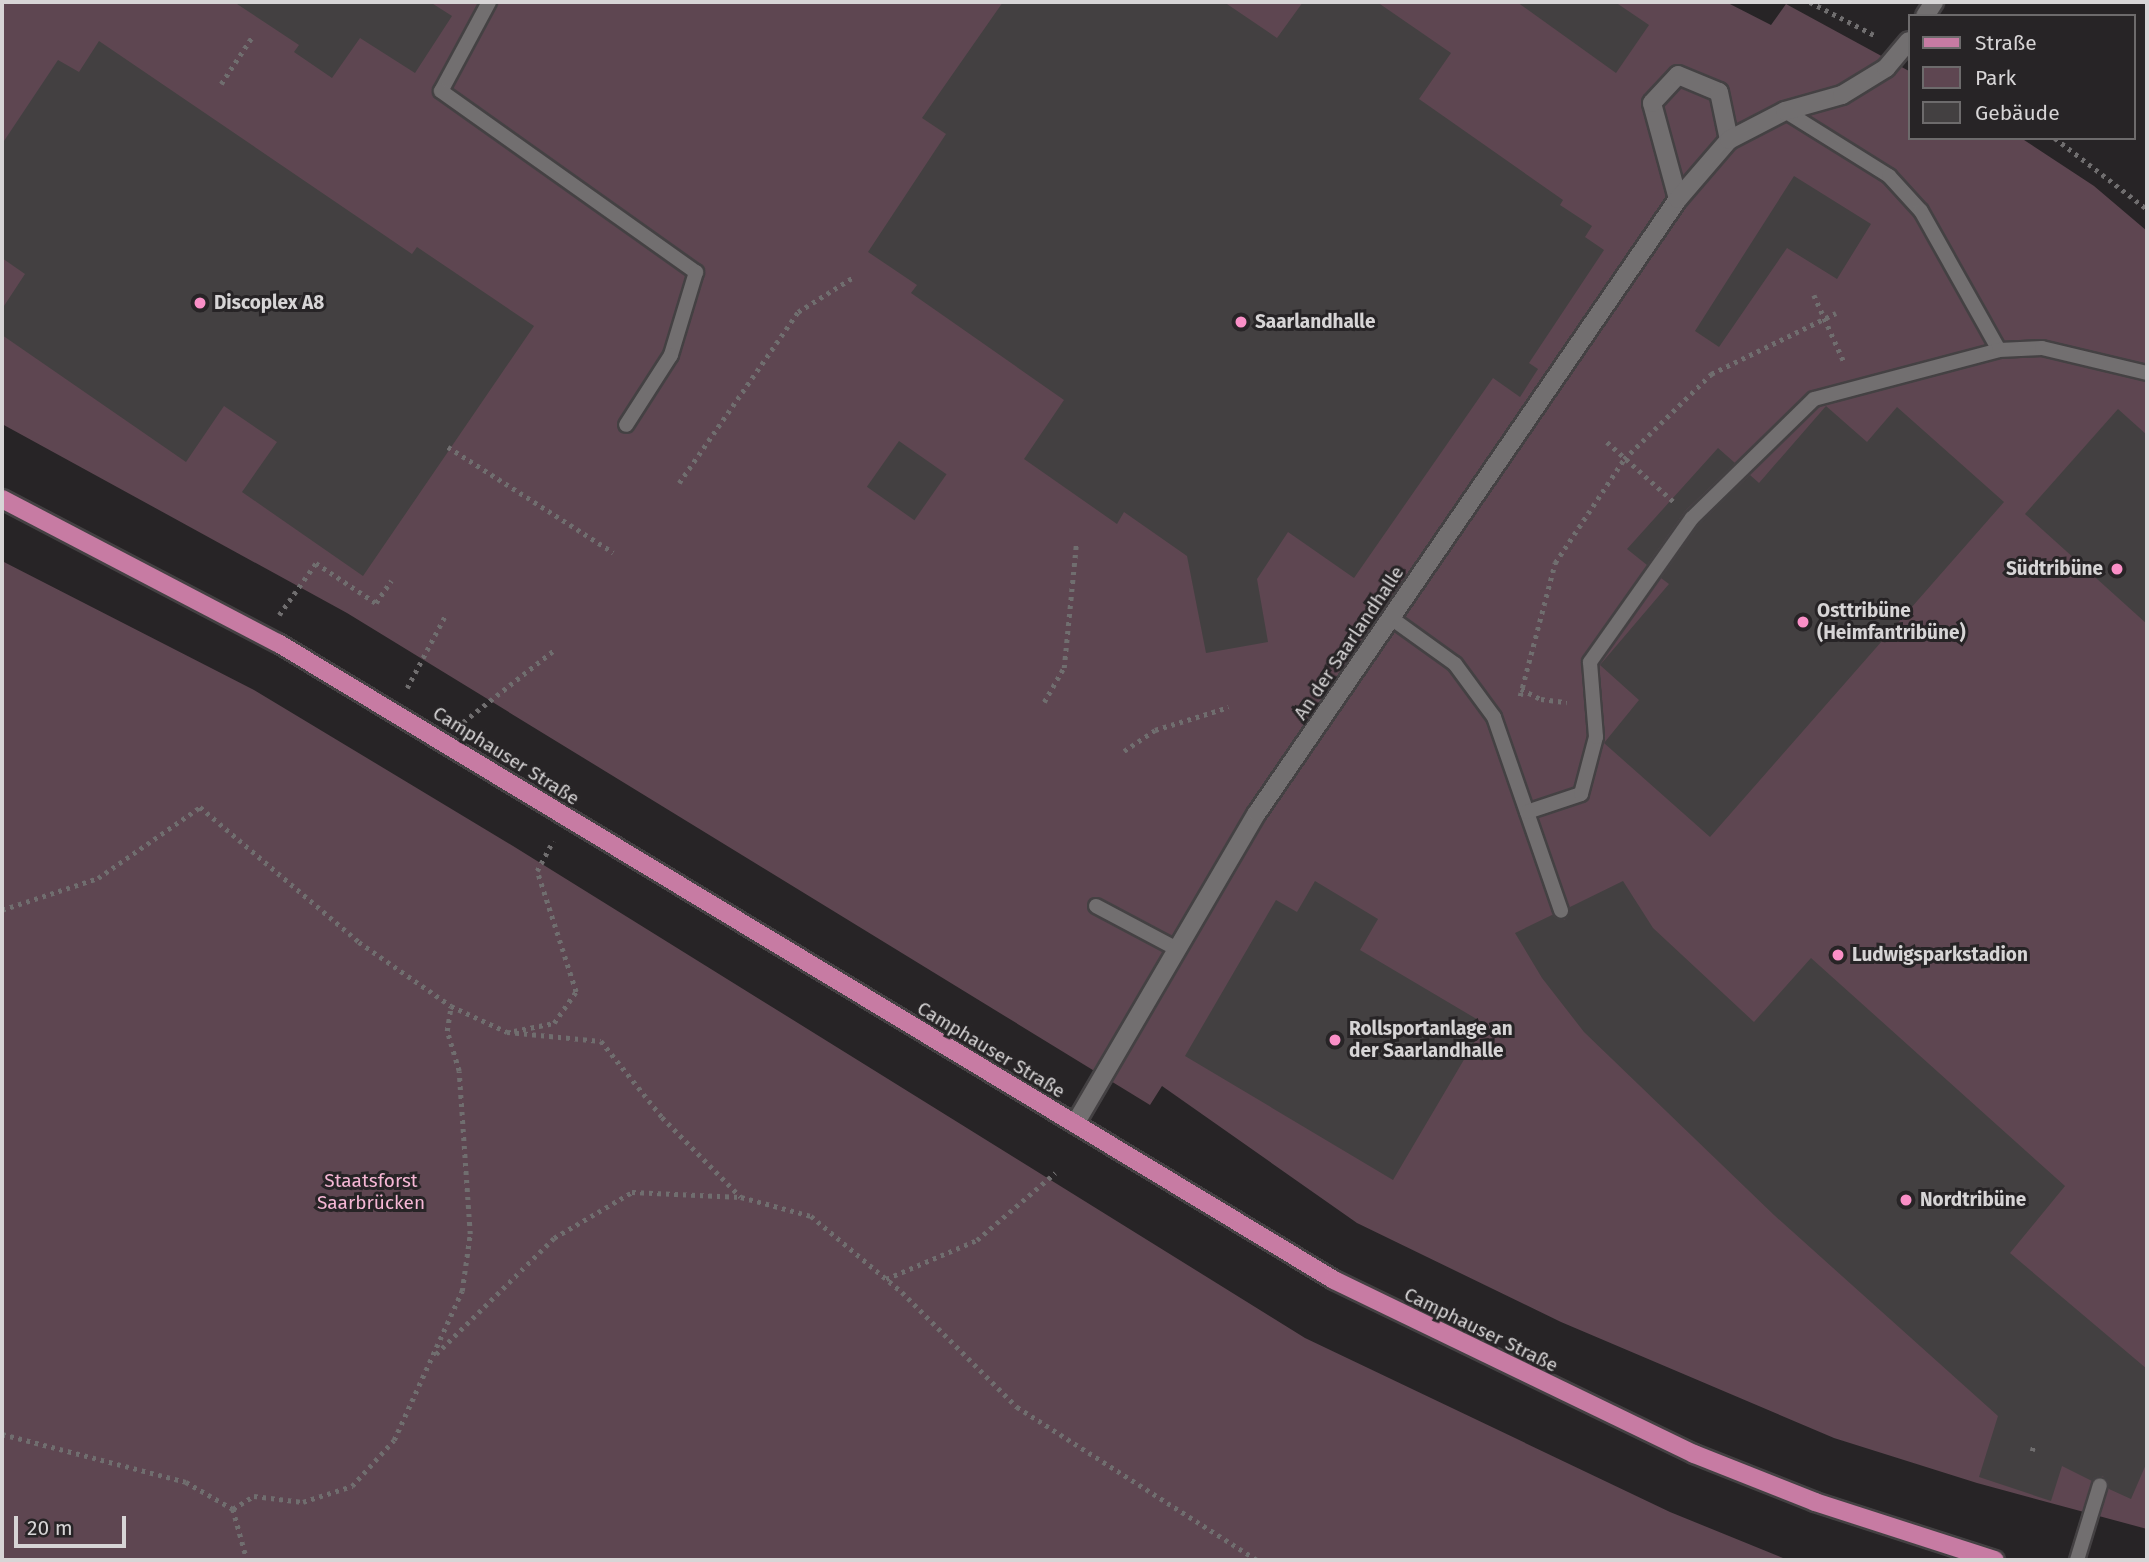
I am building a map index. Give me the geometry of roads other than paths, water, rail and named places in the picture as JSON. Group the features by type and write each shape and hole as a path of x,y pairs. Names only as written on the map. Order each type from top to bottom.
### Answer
{"main road":[{"name":"Camphauser Straße","path":"2,499 265,635 1334,1280 1542,1385 1694,1454 1803,1497 1995,1560"}],"street":[{"name":"An der Saarlandhalle","path":"1074,1124 1175,948 1257,813 1678,199 1728,140 1785,111 1842,95 1886,68 1906,46"},
{"path":"1678,199 1652,103 1678,75 1719,92 1728,140"}],"lane":[{"path":"489,2 441,91 696,272 671,355 626,425"},
{"path":"1785,111 1889,176 1921,211 1999,350"},
{"path":"1527,812 1581,794 1596,737 1590,662 1692,518 1814,400 1999,350 2042,348 2147,373"},
{"path":"1391,618 1455,664 1494,717 1560,911"},
{"path":"1096,906 1175,948"},
{"path":"2077,1560 2100,1485"}],"place":[{"name":"Discoplex A8","path":"200,303"},
{"name":"Saarlandhalle","path":"1241,322"},
{"name":"Südtribüne","path":"2117,569"},
{"name":"Osttribüne (Heimfantribüne)","path":"1803,622"},
{"name":"Ludwigsparkstadion","path":"1838,955"},
{"name":"Rollsportanlage an der Saarlandhalle","path":"1335,1040"},
{"name":"Nordtribüne","path":"1906,1200"}],"park label":[{"name":"Staatsforst Saarbrücken","path":"371,1192"}]}
